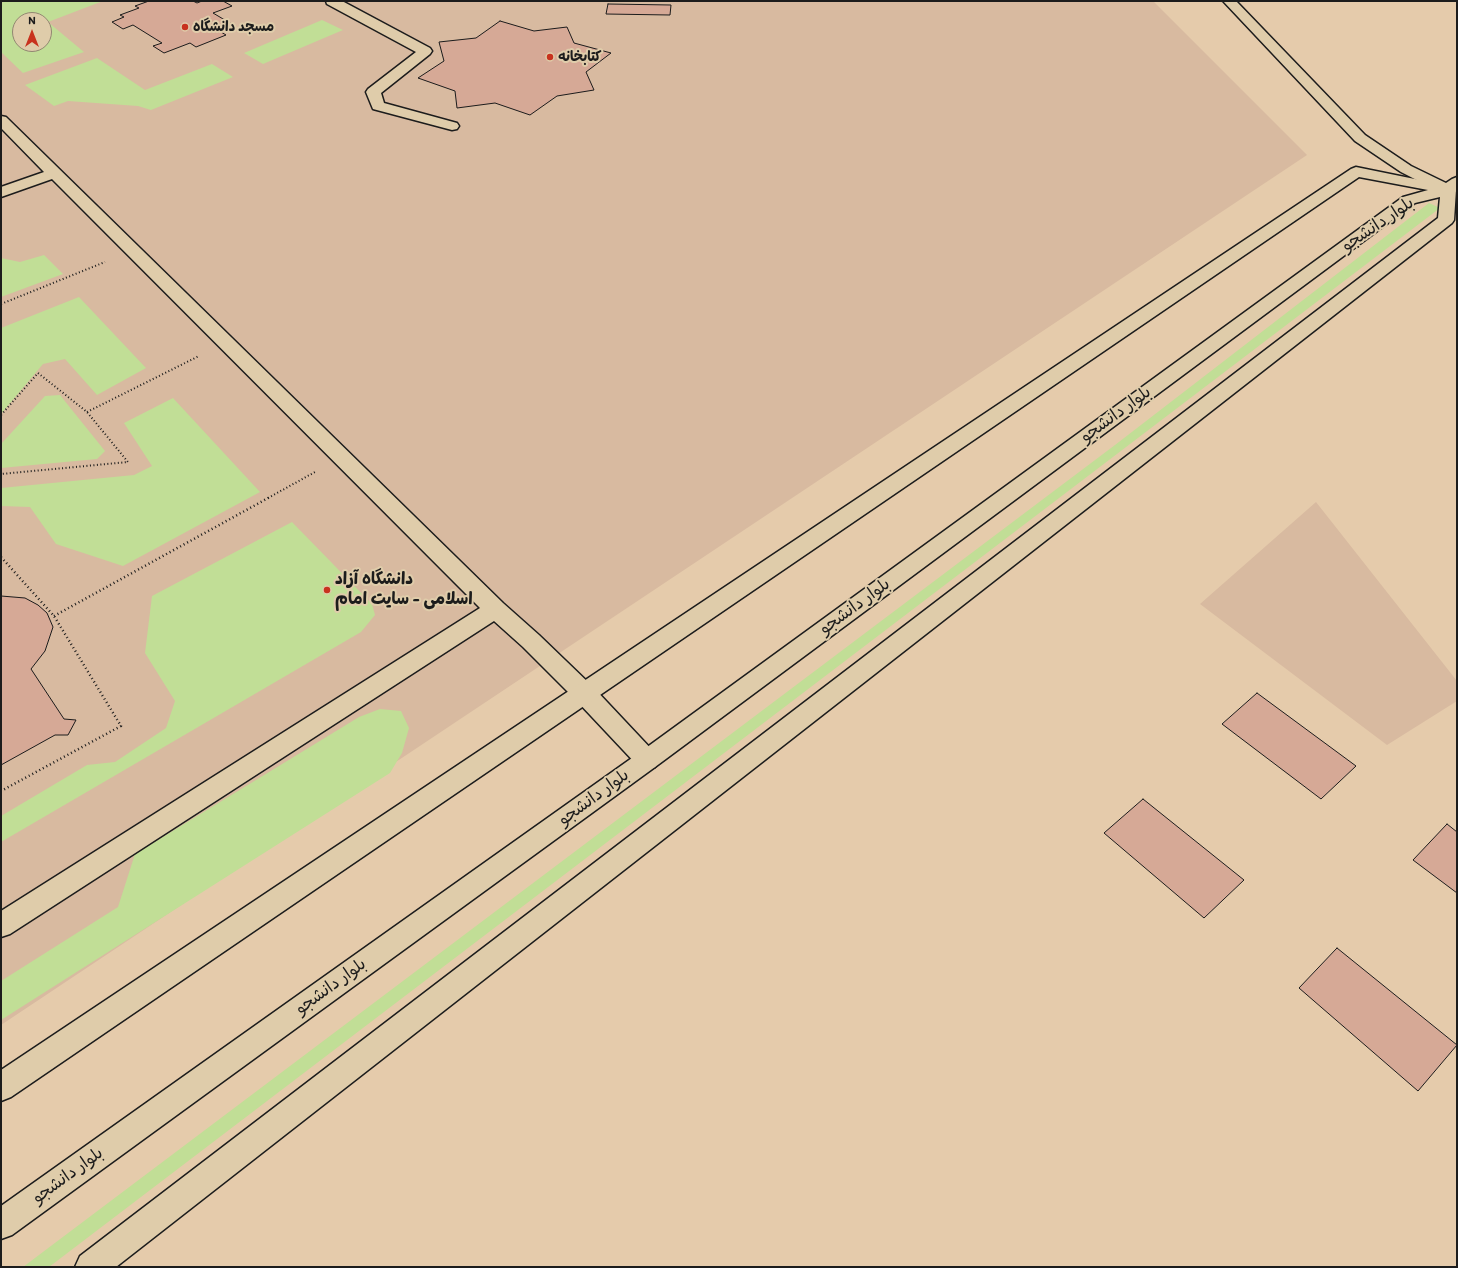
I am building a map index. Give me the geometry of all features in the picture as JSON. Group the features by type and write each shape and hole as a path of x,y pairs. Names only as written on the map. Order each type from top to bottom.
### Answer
{"main road":[{"path":"332,1 425,51 372,92 378,106 452,126"},
{"path":"1229,1 1360,138 1406,170 1453,186"},
{"path":"1,120 495,609 531,641 647,760"},
{"path":"1,1087 1356,172 1453,186"},
{"path":"1,192 55,173"},
{"name":"بلوار دانشجو","path":"1,1224 647,760 1409,200 1453,186 1446,220 92,1267"},
{"path":"1,925 495,609"}],"path":[{"path":"1,304 134,251"},
{"path":"87,412 226,343"},
{"path":"1,415 38,373 87,412 128,462 1,474"},
{"path":"54,616 342,458"},
{"path":"1,557 54,616 121,726 1,791"}],"shaded area":[{"name":"دانشگاه آزاد اسلامی - سایت امام","path":"1,1 1153,1 1307,155 1,1025"},
{"path":"1316,502 1457,681 1457,701 1387,745 1200,604"}],"green space":[{"path":"6,1 103,1 52,20 52,12 12,12 12,52 52,52 52,25 84,52 23,73 1,52 1,3"},
{"path":"322,20 343,30 263,64 244,53"},
{"path":"97,58 145,90 212,64 233,77 151,110 138,106 68,101 54,106 25,85"},
{"path":"1429,203 1440,208 49,1267 23,1267 1115,445"},
{"path":"44,255 63,274 1,297 1,258 20,262"},
{"path":"79,297 146,368 97,395 65,359 43,364 1,414 1,328"},
{"path":"60,395 105,451 97,459 1,468 1,444 45,396"},
{"path":"173,398 260,492 123,566 56,544 30,507 1,506 1,488 134,475 152,466 124,423"},
{"path":"292,522 372,604 375,615 361,632 1,842 1,816 87,765 115,762 166,728 175,701 145,653 152,596"},
{"path":"380,709 401,711 409,728 402,753 390,773 1,1020 1,981 118,907 135,854 359,717"}],"building":[{"name":"مسجد دانشگاه","path":"149,1 193,1 197,3 202,1 223,1 232,6 213,13 235,26 221,32 226,35 196,47 190,43 164,53 153,46 162,43 133,25 123,29 112,22 124,17 120,15 139,8 135,6"},
{"path":"608,4 671,5 670,15 606,14"},
{"path":"500,21 534,31 567,27 574,43 611,53 586,72 594,90 557,96 530,115 495,103 457,108 455,91 418,78 444,61 439,42 476,38"},
{"path":"1,596 25,598 38,605 47,613 53,627 45,651 31,669 64,719 76,720 68,735 55,735 1,765"},
{"path":"1257,693 1356,766 1321,799 1222,724"},
{"path":"1143,799 1244,880 1204,918 1104,833"},
{"path":"1447,824 1457,832 1457,893 1413,860"},
{"path":"1337,948 1457,1045 1418,1091 1299,988"}],"place":[{"name":"مسجد دانشگاه","path":"185,27"},
{"name":"کتابخانه","path":"550,57"},
{"name":"دانشگاه آزاد اسلامی - سایت امام","path":"327,590"}]}
